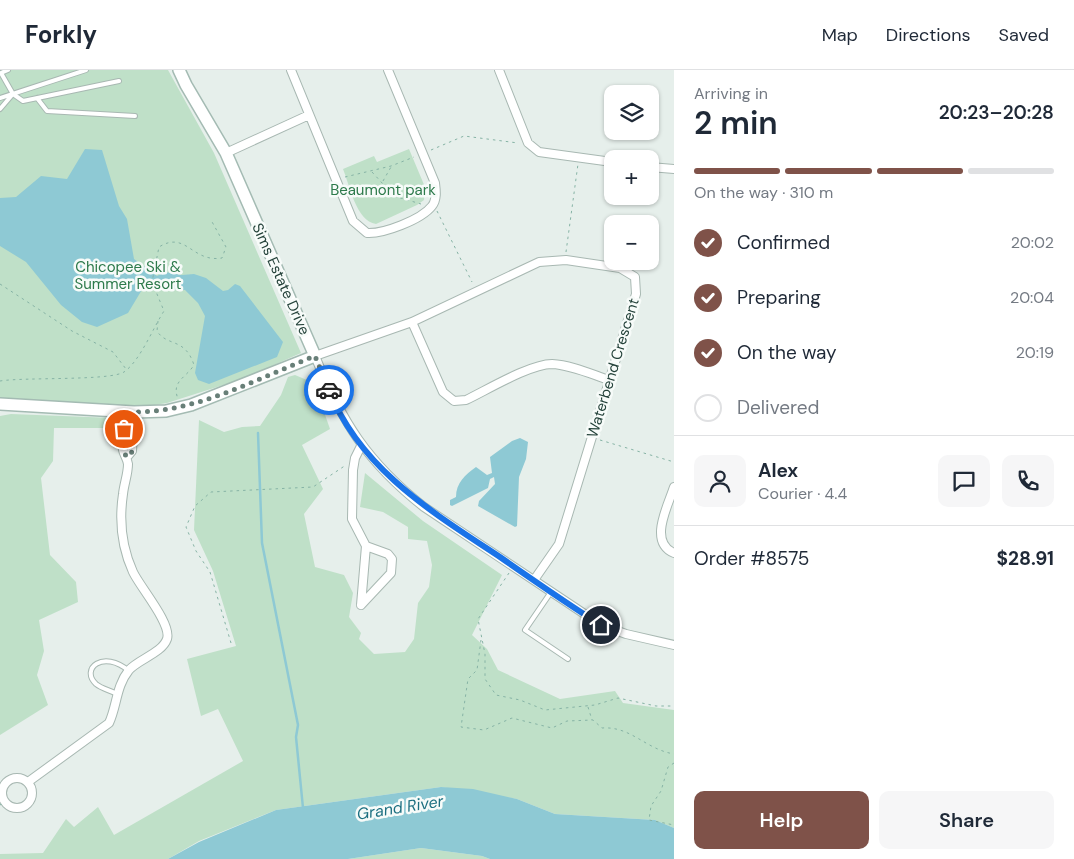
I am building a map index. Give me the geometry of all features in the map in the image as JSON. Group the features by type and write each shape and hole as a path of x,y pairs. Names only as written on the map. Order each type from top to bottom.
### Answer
{"street":[{"name":"Sims Estate Drive","path":"179,70 186,86 226,153 332,397 361,446 406,493 551,592 608,628 674,645"},
{"path":"291,70 335,180 358,228 366,233 385,232 425,212 434,204 436,194 435,183 388,70"},
{"path":"499,70 528,143 539,152 604,161"},
{"path":"226,153 309,115"},
{"path":"659,168 674,170"},
{"name":"Waterbend Crescent","path":"315,356 412,322 539,262 566,260 620,268 635,277 636,294 559,544 534,580"},
{"path":"412,322 443,392 454,401 466,400 546,364 563,366 609,380"},
{"path":"0,404 129,412 166,411 191,405 315,356"},
{"path":"28,782 109,723 116,708 117,694 129,671 141,659 162,647 168,638 167,628 134,573 125,550 122,529 127,457 132,452 129,412"},
{"path":"361,446 354,458 352,519 366,546 361,605 391,573 393,566 388,554 366,546"},
{"path":"674,487 660,534 663,545 674,553"},
{"path":"18,777 28,782 32,794 26,805 14,808 3,804 2,790 7,781 18,777"}],"lane":[{"path":"8,70 1,74 13,94 23,101 119,81"},
{"path":"0,98 86,70"},
{"path":"0,109 13,94"},
{"path":"37,98 46,111 135,116"},
{"path":"551,592 525,630 568,659"},
{"path":"117,694 96,684 91,675 92,670 99,661 106,659 115,662 129,671"}],"path":[{"path":"431,150 464,136 518,143"},
{"path":"345,177 391,166 414,157"},
{"path":"566,260 578,158"},
{"path":"383,181 391,166"},
{"path":"371,171 383,181 394,196 421,204"},
{"path":"434,204 472,282"},
{"path":"0,381 16,378 107,377 123,373 136,360 164,311 152,282 159,247 167,242 176,241 211,260 222,258 226,247 211,220"},
{"path":"0,284 72,331 113,352 127,369"},
{"path":"158,321 156,331 160,337 182,345 189,352 194,365 177,382 176,392 180,402"},
{"path":"600,440 674,462"},
{"path":"231,643 210,572 196,551 186,527 195,506 211,492 313,487 337,473 354,458"},
{"path":"514,566 479,616 485,654 485,679 496,695 520,700 543,710 588,706 618,698 656,706 674,706"},
{"path":"482,639 477,670 468,679 461,727 484,730 512,718 552,728 567,722 593,720"},
{"path":"588,706 593,720 602,728 614,727 632,734 642,743 674,754"},
{"path":"674,763 668,767 661,791 650,807 649,820 674,825"}],"green space":[{"name":"Chicopee Ski & Summer Resort","path":"0,70 168,70 214,153 301,353 242,379 167,403 148,406 61,402 0,402"},
{"name":"Beaumont park","path":"409,149 425,187 424,200 376,224 369,221 363,217 355,202 343,169 374,156 377,162"},
{"path":"295,375 314,383 330,429 302,445 323,489 304,514 315,567 344,575 353,593 349,617 361,633 359,639 374,654 405,652 414,639 418,603 429,587 432,565 427,541 408,539 408,527 383,512 360,507 365,473 423,521 502,575 472,635 487,649 498,670 560,699 615,691 623,703 674,710 674,828 655,820 555,814 517,799 441,787 276,810 199,841 168,859 0,859 0,854 43,853 66,819 74,827 98,807 114,835 243,761 218,709 201,716 187,659 236,646 213,571 194,530 199,420 224,432 242,427 260,426 281,395 288,377"},
{"path":"11,414 114,418 108,428 54,428 53,461 41,478 50,555 76,582 78,602 39,620 44,651 37,675 48,705 0,735 0,416"},
{"path":"421,848 482,856 490,859 348,859"}],"water":[{"path":"85,149 102,150 119,206 127,219 134,259 157,276 165,272 182,275 194,274 206,278 223,291 228,290 235,284 240,286 283,342 277,357 209,384 198,380 195,373 205,316 198,303 185,290 148,286 143,288 128,313 97,327 82,322 61,305 26,262 0,246 0,198 16,197 41,176 67,179"},
{"path":"520,438 528,442 526,459 519,477 517,526 515,527 478,506 479,501 495,484 494,477 490,479 488,488 452,506 450,505 450,500 456,497 459,483 465,476 476,467 487,475 492,473 490,457 512,441"},
{"name":"Grand River","path":"441,787 473,789 517,799 555,814 655,820 674,828 674,859 490,859 482,856 421,848 348,859 168,859 199,842 276,810"}],"waterway":[{"path":"258,433 262,543 298,725 296,737 303,808"}],"way so far":[{"path":"124,429 123,452 127,457 132,452 134,412 166,411 182,408 315,356 329,390"}],"route":[{"path":"329,390 340,414 361,446 379,467 406,493 424,507 601,625"}]}
